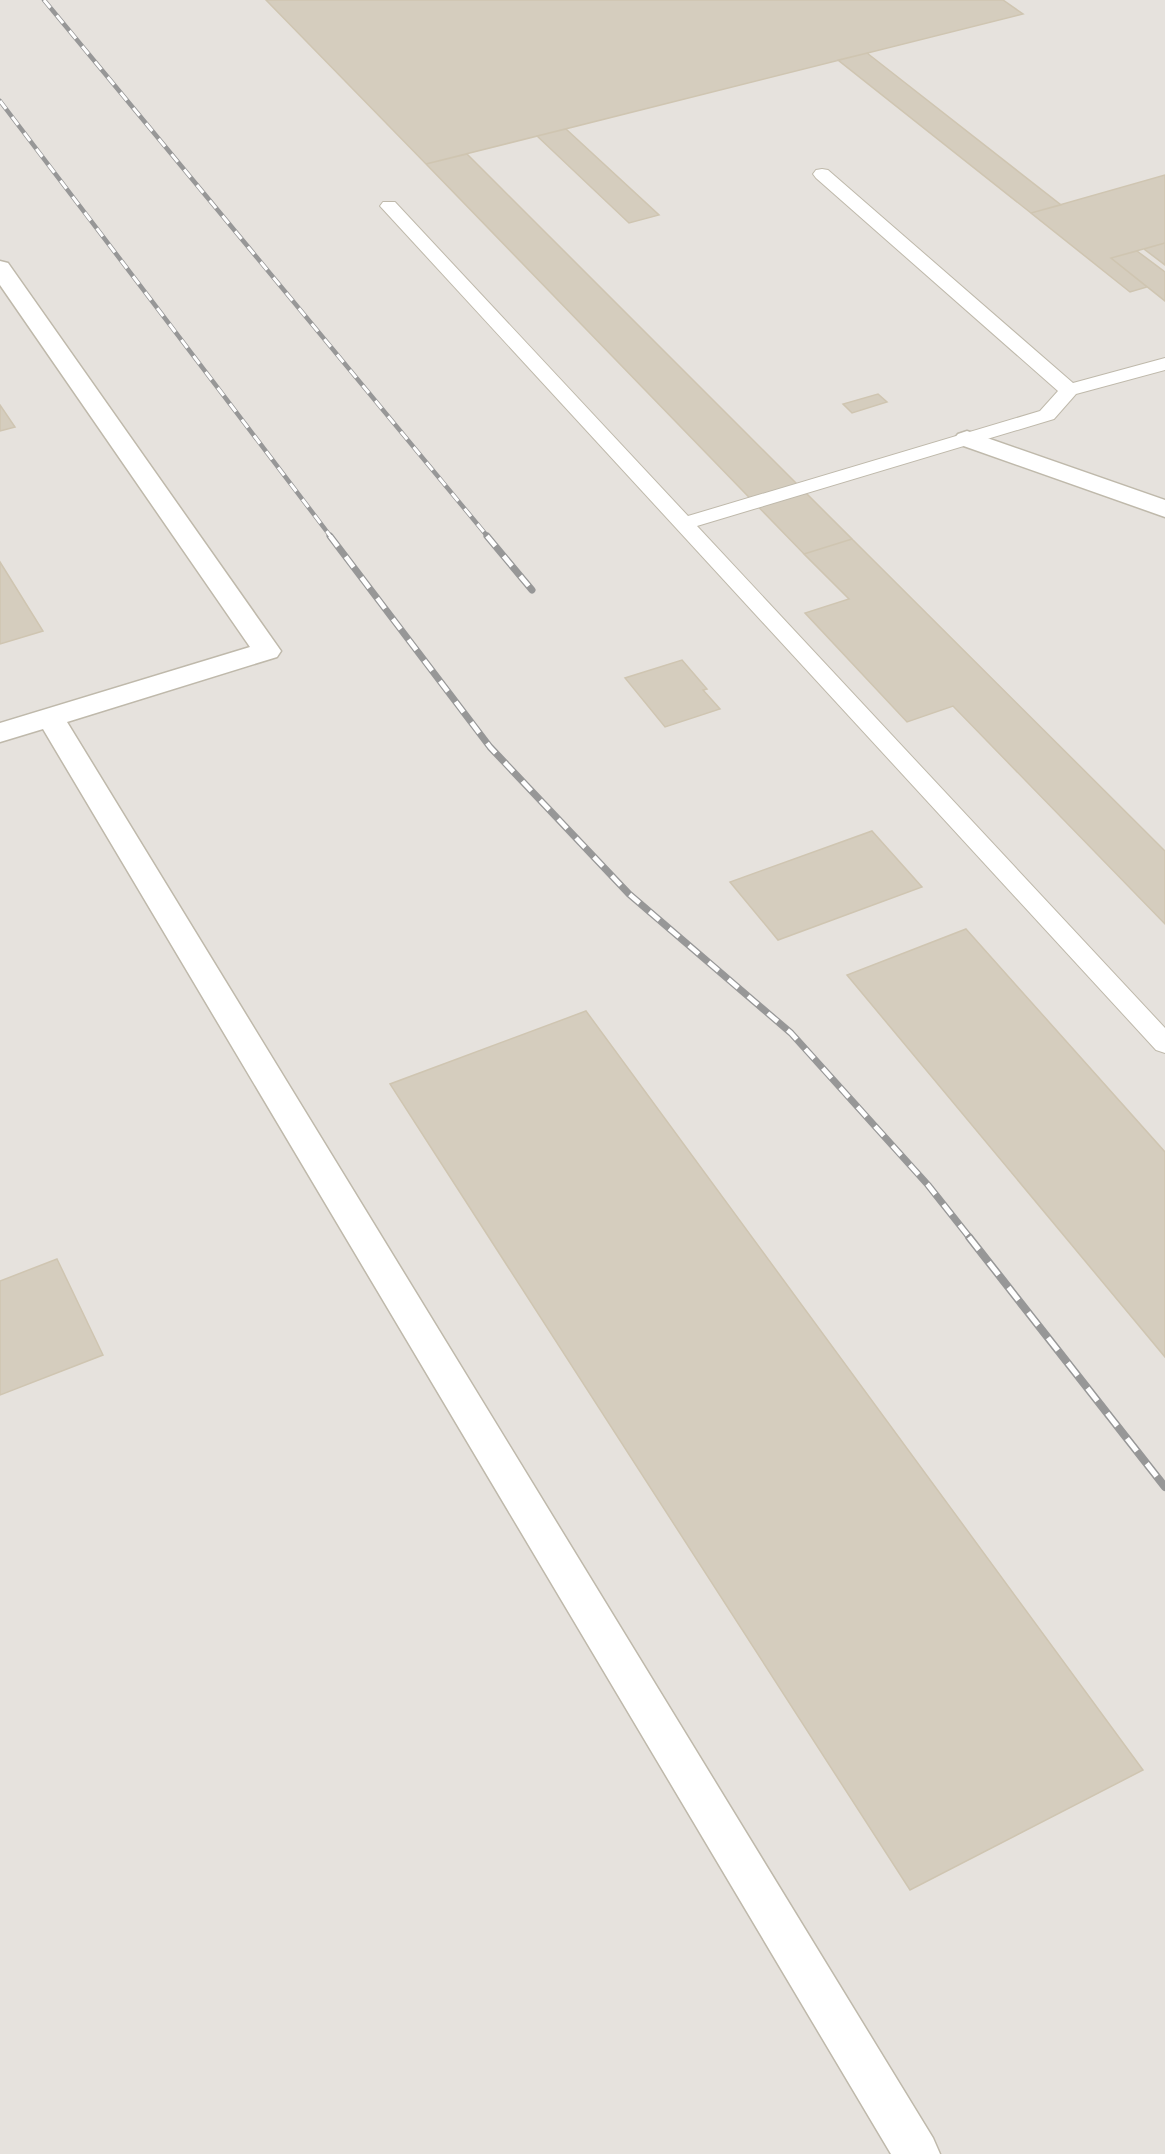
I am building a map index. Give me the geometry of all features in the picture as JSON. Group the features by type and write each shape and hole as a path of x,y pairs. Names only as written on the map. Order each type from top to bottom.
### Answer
{"street":[{"path":"0,268 267,651 0,733"},
{"path":"968,439 1165,509"},
{"path":"50,717 917,2154"}],"lane":[{"path":"822,174 1069,390"},
{"path":"389,206 1165,1044"},
{"path":"683,524 1047,415 1069,390 1165,364"}],"shaded area":[{"path":"0,0 1165,0 1165,2154 0,2154"}],"building":[{"path":"266,0 1003,0 1023,14 426,164"},
{"path":"867,53 1061,205 1031,213 838,60"},
{"path":"566,129 659,215 629,223 537,136"},
{"path":"467,154 852,539 804,554 426,164"},
{"path":"1165,175 1165,243 1111,258 1147,287 1130,292 1031,213"},
{"path":"1165,243 1165,265 1144,249"},
{"path":"1137,251 1165,272 1165,301 1111,258"},
{"path":"878,394 887,402 852,413 843,404"},
{"path":"0,405 15,427 0,431"},
{"path":"852,539 1165,851 1165,924 953,706 907,722 805,613 849,599 804,554"},
{"path":"0,562 43,631 0,644"},
{"path":"682,660 707,689 703,690 720,709 665,727 625,678"},
{"path":"872,831 922,887 778,940 730,882"},
{"path":"966,929 1165,1152 1165,1357 847,975"},
{"path":"586,1011 1143,1770 910,1890 390,1084"},
{"path":"57,1259 103,1355 0,1395 0,1281"}],"railway":[{"path":"44,0 488,537"},
{"path":"0,101 331,537"},
{"path":"330,536 490,747 629,894 791,1033 928,1185 970,1238"},
{"path":"487,536 532,590"},
{"path":"969,1237 1165,1487"}]}
